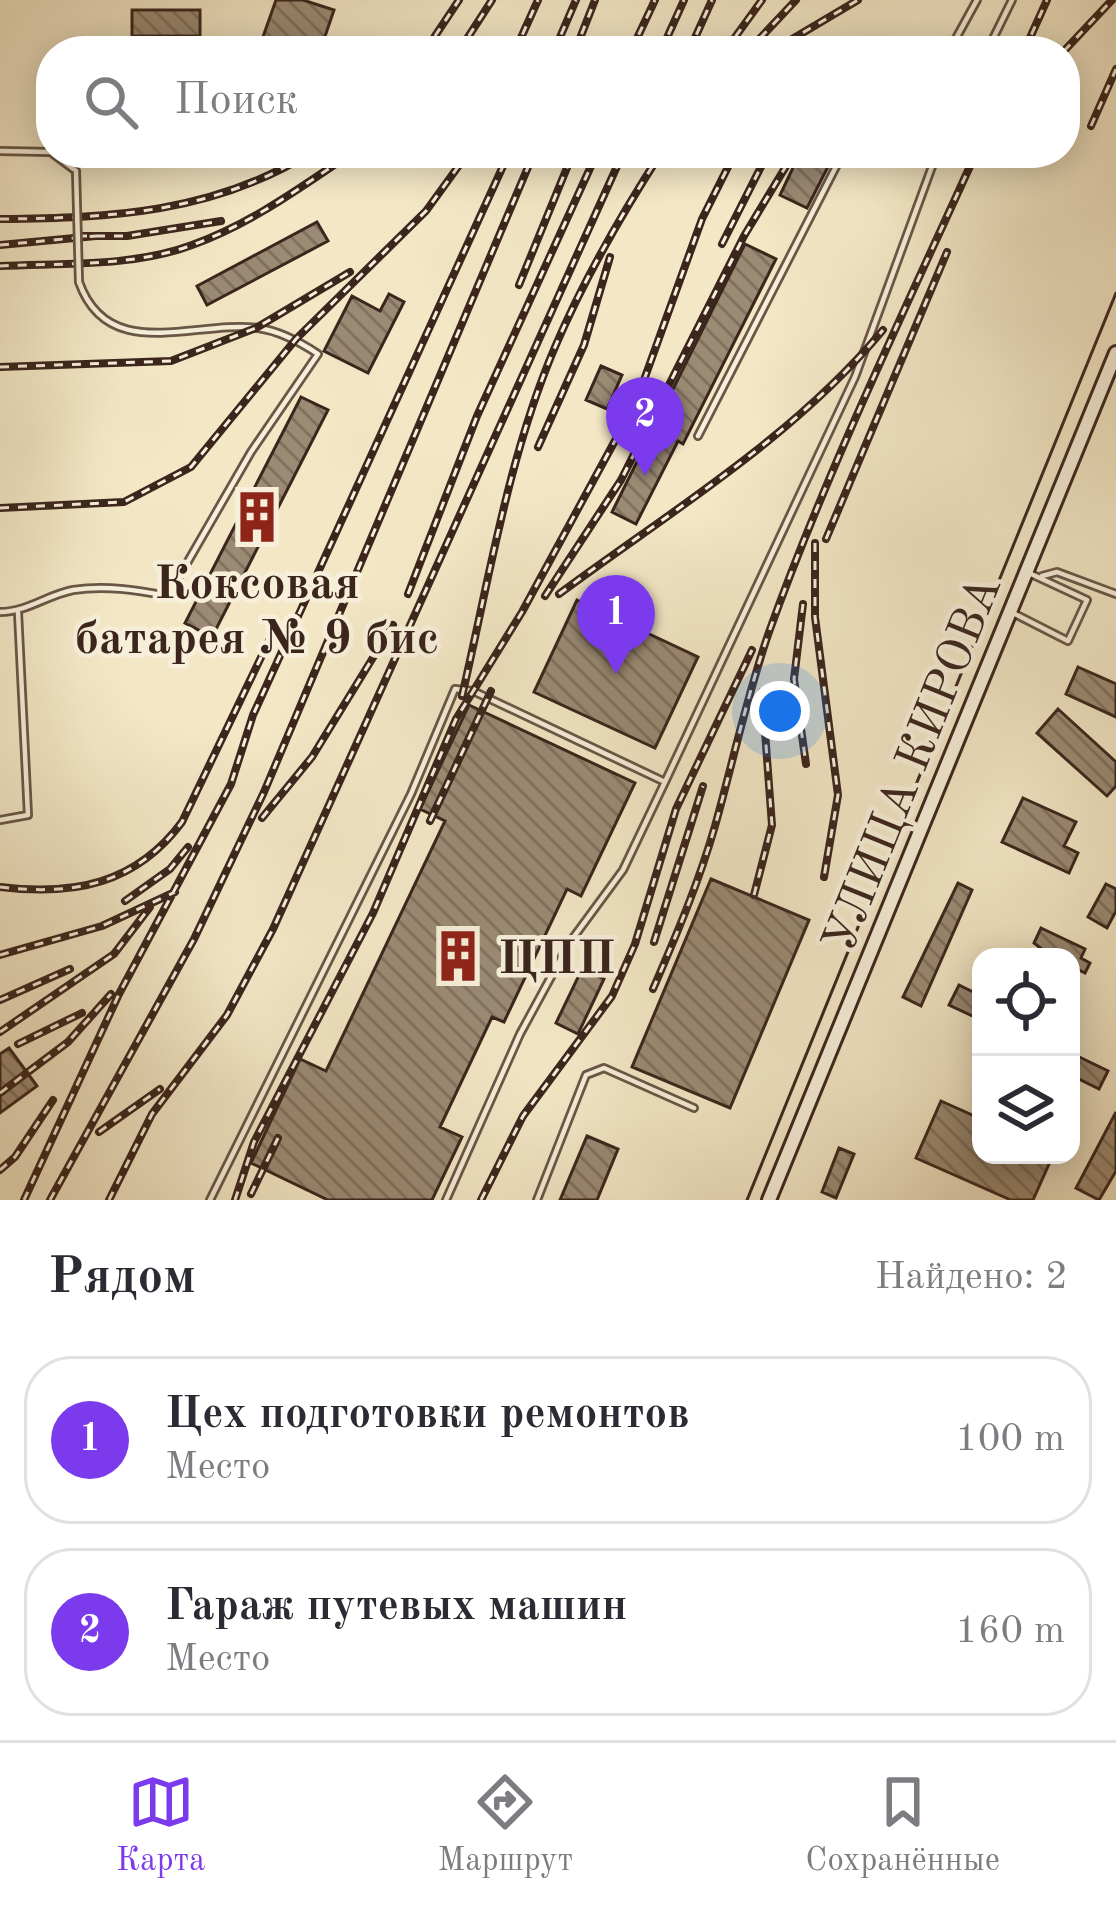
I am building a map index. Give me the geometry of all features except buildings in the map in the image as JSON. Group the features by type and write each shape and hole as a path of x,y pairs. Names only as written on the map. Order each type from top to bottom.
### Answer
{"main road":[{"name":"УЛИЦА КИРОВА","path":"769,1200 1011,613 1033,575 1116,352"}],"lane":[{"path":"958,36 977,0"},
{"path":"994,36 1011,0"},
{"path":"0,151 36,152"},
{"path":"0,612 18,612 69,591 121,587 168,596 251,452 318,354 296,339 256,328 131,331 100,320 88,309 79,282 76,171 72,168"},
{"path":"698,436 835,168"},
{"path":"446,1200 520,1034 570,942 623,870 665,782 855,377 932,168"},
{"path":"1033,575 1057,572 1116,594"},
{"path":"1011,613 1068,641 1087,600 1033,575"},
{"path":"0,820 28,814 18,612"},
{"path":"210,1200 392,834 455,689 473,691 665,782"},
{"path":"537,1200 586,1075 604,1068 694,1108"}],"tram line":[{"path":"747,1200 1116,293"}],"railway":[{"path":"435,36 459,0"},
{"path":"469,36 492,0"},
{"path":"522,36 538,0"},
{"path":"560,36 576,0"},
{"path":"581,36 595,0"},
{"path":"638,36 655,0"},
{"path":"668,36 684,0"},
{"path":"696,36 712,0"},
{"path":"736,36 762,0"},
{"path":"762,36 796,0"},
{"path":"797,36 858,0"},
{"path":"1031,36 1047,0"},
{"path":"1078,36 1112,0"},
{"path":"1091,126 1116,69"},
{"path":"0,219 82,217 160,208 236,188 282,168"},
{"path":"0,266 122,261 170,252 255,216 330,168"},
{"path":"0,508 124,502 191,467 296,339 426,211 457,168"},
{"path":"24,1200 119,994 231,784 253,715 502,168"},
{"path":"50,1200 194,939 264,792 528,168"},
{"path":"519,285 567,168"},
{"path":"408,594 477,416 590,168"},
{"path":"109,1200 152,1114 227,1015 273,929 616,168"},
{"path":"462,696 501,519 539,389 591,272 652,168"},
{"path":"235,1200 254,1142 373,913 456,719 522,612 636,402 702,219 728,168"},
{"path":"722,244 760,168"},
{"path":"545,596 621,480 744,236 785,168"},
{"path":"653,989 709,847 754,680 792,571 969,168"},
{"path":"78,236 127,236 221,221"},
{"path":"0,245 96,236"},
{"path":"826,539 947,252"},
{"path":"538,447 584,345 610,257"},
{"path":"0,367 171,361 256,328 350,272"},
{"path":"559,594 770,439 848,369 883,330"},
{"path":"815,543 815,617 838,795 824,877"},
{"path":"803,604 794,679 806,764"},
{"path":"0,887 53,889 102,881 145,860 164,843 182,822 277,624"},
{"path":"262,818 312,757 393,625"},
{"path":"481,1200 523,1116 612,996 635,944 676,809 752,650"},
{"path":"430,821 491,691"},
{"path":"754,895 772,825 762,692"},
{"path":"654,942 703,786"},
{"path":"125,901 170,869 188,847"},
{"path":"0,955 102,926 175,892"},
{"path":"0,1032 114,954 150,907"},
{"path":"0,1000 70,969"},
{"path":"0,1093 68,1042 111,994"},
{"path":"18,1044 82,1013"},
{"path":"99,1132 160,1089"},
{"path":"0,1170 15,1157 53,1100"},
{"path":"251,1194 278,1138"}],"place":[{"name":"Гараж путевых машин","path":"645,476"},
{"name":"Коксовая батарея № 9 бис","path":"257,517"},
{"name":"Цех подготовки ремонтов","path":"616,674"},
{"name":"ЦПП","path":"458,956"}]}
